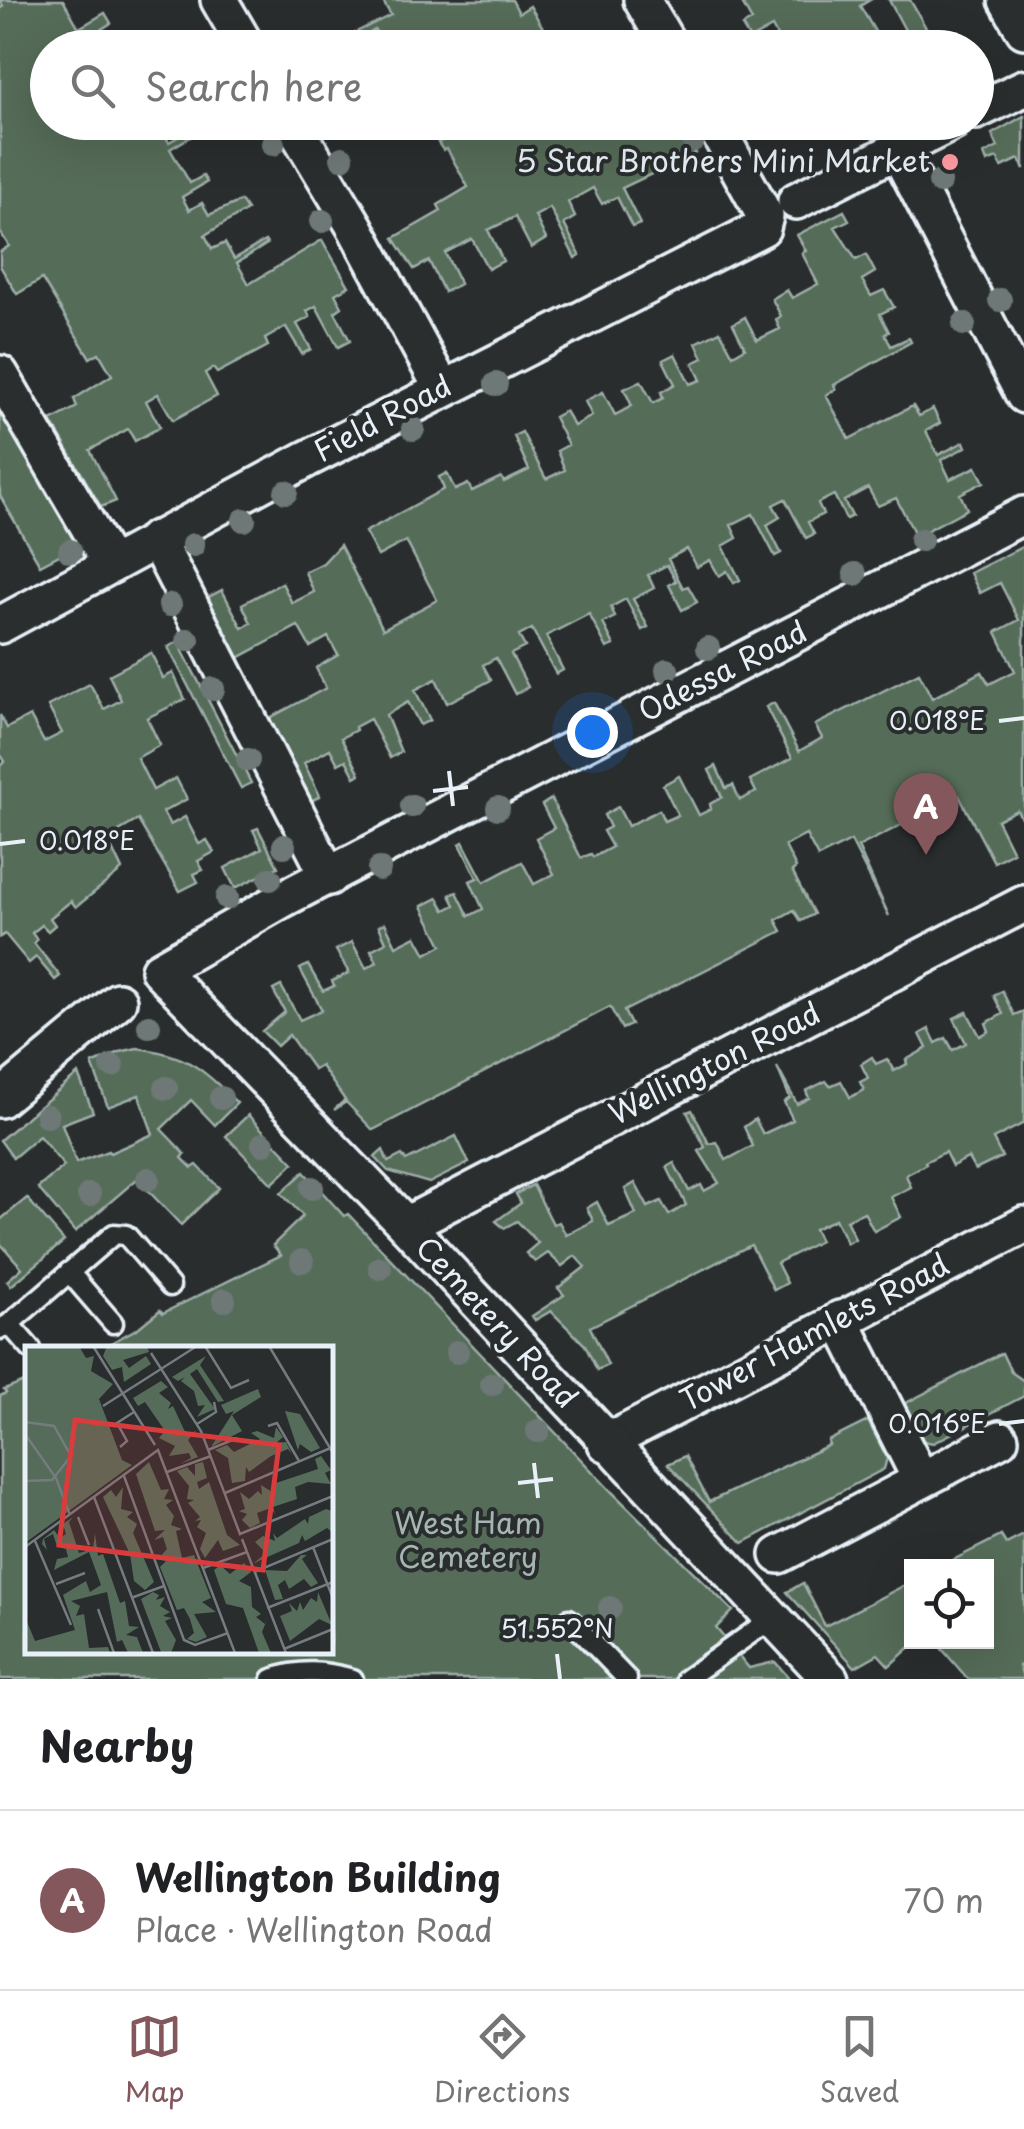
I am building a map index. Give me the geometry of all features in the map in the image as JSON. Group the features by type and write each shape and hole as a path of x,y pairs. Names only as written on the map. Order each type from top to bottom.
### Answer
{"street":[{"path":"219,0 236,30"},
{"path":"642,0 660,30"},
{"path":"1007,0 1024,30"},
{"path":"994,102 1024,88"},
{"path":"303,140 442,388"},
{"path":"727,140 780,209"},
{"name":"Field Road","path":"0,626 442,388 762,228 780,209 916,140"},
{"path":"897,149 1024,394"},
{"path":"0,374 111,565"},
{"name":"Odessa Road","path":"158,970 211,938 1024,515"},
{"path":"156,539 328,877"},
{"name":"Wellington Road","path":"406,1225 1024,904"},
{"name":"Cemetery Road","path":"158,970 406,1225 830,1679"},
{"path":"0,1099 118,1001"},
{"name":"Tower Hamlets Road","path":"606,1442 1024,1225"},
{"path":"840,1319 921,1480"},
{"path":"779,1555 1000,1439"}],"lane":[{"path":"27,1346 5,1327 108,1238 119,1233 126,1234 170,1286"},
{"path":"69,1272 113,1323"},
{"path":"569,1618 626,1679"},
{"path":"686,1679 774,1618"},
{"path":"272,1679 294,1671 324,1671 353,1679"}],"green space":[{"path":"0,0 63,0 79,28 105,13 111,23 100,30 30,30 30,140 185,140 170,149 190,183 203,176 207,182 182,197 189,210 202,203 209,215 241,201 247,210 205,235 212,249 225,243 234,259 265,241 267,244 237,263 249,284 322,240 349,286 335,294 342,307 335,312 350,341 338,347 316,306 307,311 310,317 297,324 311,349 302,354 286,327 265,339 268,346 217,373 213,368 205,373 217,396 173,420 158,394 146,401 160,427 135,441 128,429 90,450 116,501 101,507 51,421 77,407 74,399 112,375 99,353 90,358 42,279 17,294 0,266 0,252 9,246 0,232"},
{"path":"382,0 512,0 519,13 530,6 544,30 360,30 391,15"},
{"path":"870,0 860,6 874,30 744,30 742,26 752,21 742,3"},
{"path":"889,0 910,0 927,30 905,30"},
{"path":"1024,116 1024,169 1019,159 1002,167 997,158 987,162 984,154 998,147 994,133"},
{"path":"688,140 696,153 622,188 640,224 632,227 617,197 602,204 593,188 568,202 575,217 564,224 580,255 575,258 550,208 535,216 546,239 531,248 515,217 488,230 503,261 488,269 472,239 445,253 460,284 444,292 429,261 414,269 394,238 441,211 438,205 468,187 447,149 443,150 438,143"},
{"path":"844,211 849,220 835,227 856,260 866,255 875,272 862,280 871,296 884,290 894,307 880,314 891,346 909,338 911,342 834,385 836,389 826,395 849,439 913,406 919,416 933,409 940,423 926,431 938,455 964,442 966,447 941,460 950,479 976,467 984,482 960,494 967,509 916,536 896,498 878,506 868,488 844,501 852,516 846,519 834,495 818,503 823,514 808,522 814,534 806,538 785,499 773,505 780,517 767,525 781,553 775,556 753,514 731,525 737,538 723,546 740,580 734,583 727,571 719,576 710,560 697,567 687,549 668,559 683,588 688,586 697,602 682,610 669,585 676,581 667,565 648,575 654,588 633,599 648,627 642,630 626,599 611,607 615,617 603,623 614,645 607,648 589,614 546,636 563,670 556,674 532,629 519,636 525,647 511,654 528,687 515,694 496,658 483,665 491,680 447,703 436,679 415,690 430,720 420,725 408,702 386,715 401,752 390,758 370,719 355,727 341,738 360,774 355,777 346,760 338,764 330,749 304,763 320,796 311,801 266,720 326,688 316,668 338,655 328,637 310,647 298,626 238,658 207,598 222,590 242,628 251,623 242,604 282,583 292,603 314,592 305,572 323,563 340,545 383,629 437,600 406,541 378,556 365,532 444,489 439,477 447,473 455,490 468,484 472,491 501,477 504,482 529,470 514,436 522,432 546,479 565,470 557,451 568,445 554,417 565,411 574,426 592,416 585,401 603,392 615,415 632,406 624,389 641,381 653,403 663,398 661,392 675,384 663,360 675,354 690,384 701,380 693,363 703,358 696,343 720,331 733,355 745,348 733,324 745,317 757,340 780,329 776,320 781,316 772,299 787,290 792,298 818,284 797,235"},
{"path":"0,413 6,417 80,544 40,565 0,496"},
{"path":"1024,546 1024,823 1017,810 997,820 1013,852 994,862 959,796 858,847 889,916 851,841 818,857 806,835 785,846 796,868 792,871 814,914 801,921 794,910 776,920 782,931 624,1011 631,1025 622,1029 610,1007 373,1130 346,1102 334,1110 345,1100 321,1066 314,1070 289,1035 277,1046 262,1031 285,1012 273,990 281,986 300,1020 322,1010 300,969 308,965 323,991 334,986 332,981 349,973 336,950 352,942 366,968 377,962 371,950 386,942 379,926 385,923 396,946 416,936 426,954 442,945 422,906 438,898 445,910 455,905 450,895 457,892 469,916 483,909 470,881 477,878 460,844 463,842 484,882 522,862 534,884 554,874 536,838 554,828 542,805 551,799 581,858 591,854 593,857 612,847 603,831 610,827 604,815 618,807 628,826 659,810 664,821 678,815 663,785 679,776 699,815 722,797 709,770 716,766 726,788 733,785 740,800 756,792 750,780 792,758 766,707 774,703 799,751 822,738 815,725 919,673 932,698 982,672 989,684 1015,671 996,632 1019,620 1000,583 980,593 970,573"},
{"path":"178,642 251,783 241,788 168,647"},
{"path":"151,653 163,678 173,673 185,699 147,718 160,745 137,758 153,790 176,778 187,799 163,812 170,825 185,817 199,844 207,840 214,852 198,861 203,870 194,874 198,882 180,891 138,820 107,838 122,870 76,907 71,901 50,918 55,925 48,931 42,925 32,933 37,940 34,943 60,976 55,980 36,957 29,963 5,934 0,937 0,766 5,761 0,754 0,715 7,728 30,716 44,742 62,733 48,706 90,684 104,709 121,700 109,675"},
{"path":"258,828 278,867 235,888 225,868 262,848 253,830"},
{"path":"1002,991 1014,1015 1024,1011 1024,1123 993,1139 1002,1157 975,1170 968,1158 952,1166 945,1152 925,1162 906,1175 911,1187 891,1197 901,1217 874,1231 864,1212 846,1220 855,1239 847,1243 835,1219 814,1229 820,1241 777,1263 787,1283 774,1290 751,1245 590,1327 608,1365 597,1370 585,1345 551,1311 535,1320 532,1316 564,1295 558,1288 585,1267 575,1256 562,1266 548,1253 535,1262 526,1253 538,1243 517,1221 504,1228 496,1221 521,1203 516,1194 533,1185 553,1224 559,1222 566,1235 593,1221 587,1208 597,1202 609,1226 636,1214 625,1189 635,1183 648,1207 661,1201 669,1215 686,1205 667,1167 674,1163 689,1191 701,1185 704,1191 719,1183 699,1151 705,1147 687,1112 692,1110 709,1144 717,1142 726,1160 753,1146 744,1127 755,1119 763,1134 793,1120 784,1102 790,1098 777,1067 797,1104 809,1098 806,1091 826,1081 830,1086 841,1081 850,1097 864,1090 860,1082 868,1078 861,1064 872,1057 876,1064 887,1059 894,1071 927,1048 920,1034 929,1029 936,1043 946,1038 953,1050 966,1043 954,1018 967,1012 980,1036 989,1031 986,1023 1003,1014 994,996"},
{"path":"137,1048 169,1054 193,1065 237,1103 215,1125 191,1100 161,1129 185,1154 182,1158 192,1168 197,1165 219,1188 181,1225 137,1179 75,1232 38,1188 64,1166 39,1136 13,1158 0,1140 78,1074 93,1112 62,1124 76,1163 153,1134 139,1095 108,1107 92,1064"},
{"path":"248,1115 294,1163 272,1184 226,1136"},
{"path":"456,1136 469,1163 429,1183 388,1171 375,1157 383,1150 388,1162 402,1155 406,1161"},
{"name":"West Ham Cemetery","path":"304,1172 344,1216 348,1214 610,1490 733,1611 716,1628 749,1668 775,1662 790,1679 0,1679 0,1396 6,1393 4,1390 25,1382 25,1654 332,1654 332,1346 105,1346 160,1310 163,1313 281,1255 273,1245 303,1216 281,1193"},
{"path":"27,1198 64,1241 11,1286 7,1281 22,1268 0,1243 0,1220"},
{"path":"1002,1353 1011,1372 1024,1381 1024,1396 933,1443 923,1441 904,1404"},
{"path":"868,1421 887,1458 884,1469 743,1543 668,1464 685,1456 709,1502 829,1445 828,1441"},
{"path":"1024,1535 1024,1663 1019,1666 1024,1679 968,1679 942,1649 994,1649 994,1559 955,1559 1001,1536 1006,1544"},
{"path":"803,1583 825,1626 904,1586 904,1649 908,1649 889,1666 878,1654 855,1667 787,1592"}],"place":[{"name":"5 Star Brothers Mini Market","path":"950,162"},
{"name":"Wellington Building","path":"926,855"}]}
